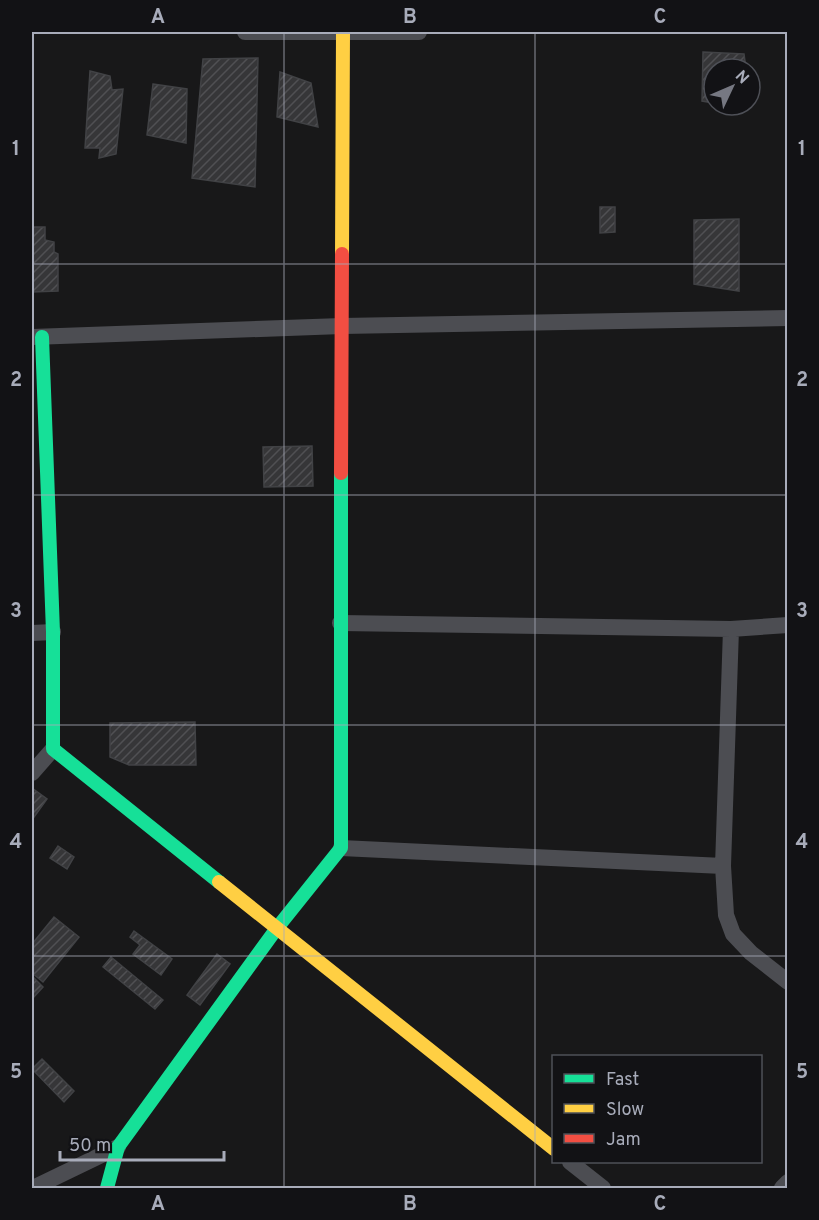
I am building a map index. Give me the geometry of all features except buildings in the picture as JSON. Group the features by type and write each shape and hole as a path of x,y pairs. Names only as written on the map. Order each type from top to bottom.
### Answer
{"street":[{"path":"245,32 419,32"},
{"path":"107,1188 118,1147 277,928 341,848 343,32"},
{"path":"32,773 54,749 53,632 37,337 342,326 788,318"},
{"path":"340,623 731,629 788,625"},
{"path":"731,629 723,866 726,915 733,934 788,982"},
{"path":"32,633 53,632"},
{"path":"54,749 552,1147"},
{"path":"341,848 723,866"},
{"path":"33,1188 118,1147"},
{"path":"572,1163 603,1188"},
{"path":"782,1188 788,1182"}],"traffic: fast":[{"path":"42,337 53,632 53,749 219,882"},
{"path":"107,1188 118,1147 277,928 341,848 341,473"}],"traffic: slow":[{"path":"342,254 343,32"},
{"path":"219,882 552,1147"}],"traffic: jam":[{"path":"341,473 342,254"}]}
